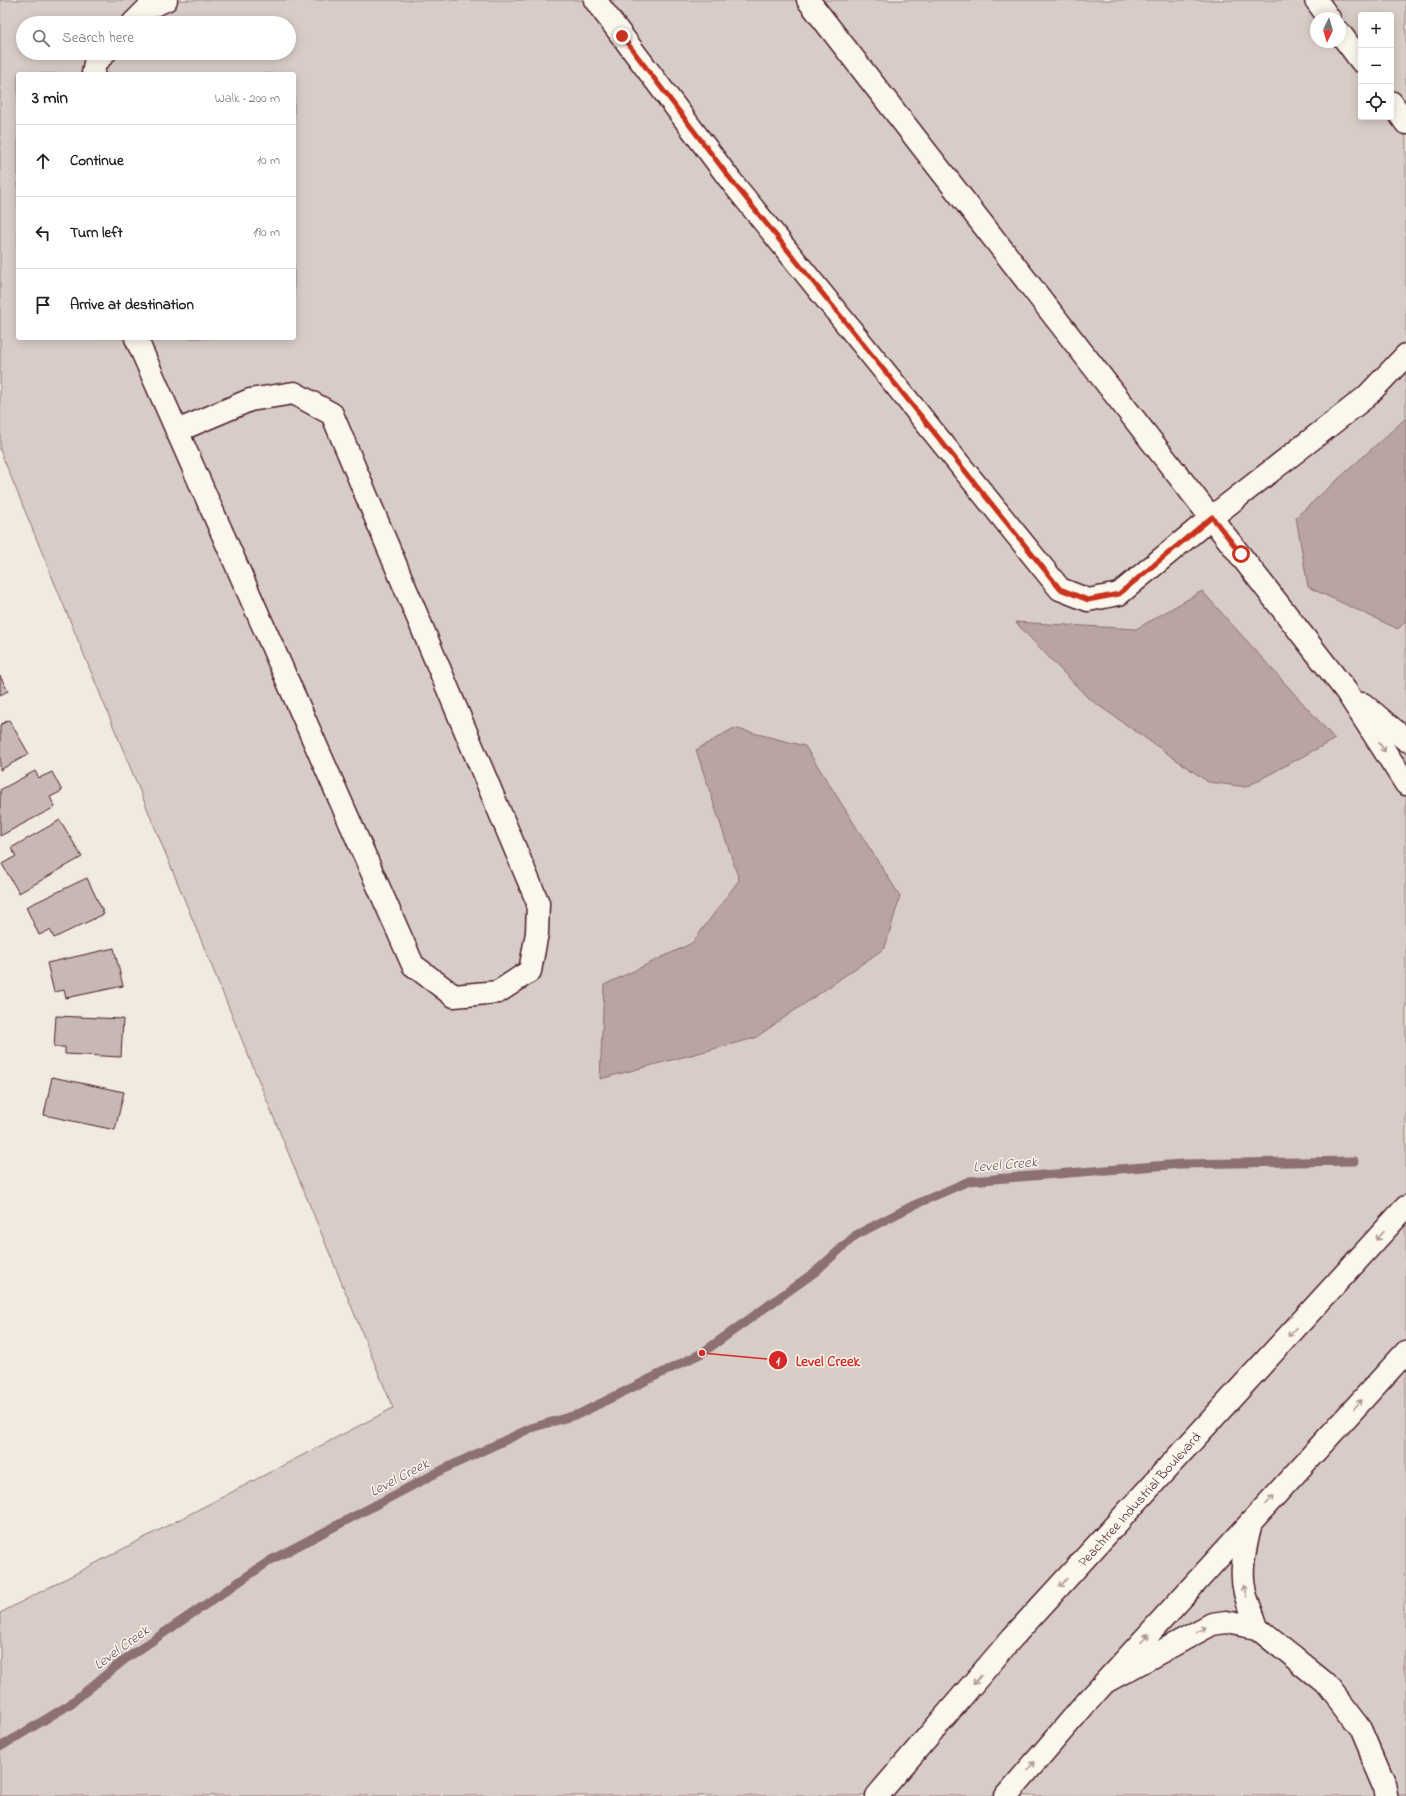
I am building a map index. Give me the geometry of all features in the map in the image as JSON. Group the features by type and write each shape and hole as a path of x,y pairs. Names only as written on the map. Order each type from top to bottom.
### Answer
{"main road":[{"path":"140,16 149,7 166,0"},
{"path":"595,0 732,181 1060,589 1088,600 1119,594 1212,517 1366,397 1406,355"},
{"path":"808,0 1346,690 1406,784"},
{"path":"1316,0 1325,12"},
{"path":"1346,41 1358,57"},
{"path":"93,72 95,63 98,60"},
{"path":"1394,106 1406,122"},
{"path":"137,340 177,431 413,965 454,996 498,992 530,971 537,933 538,903 332,414 294,393 250,400 177,431"},
{"path":"1346,690 1406,740"},
{"name":"Peachtree Industrial Boulevard","path":"877,1796 1012,1638 1406,1207"},
{"path":"1006,1796 1105,1682 1406,1352"},
{"path":"1251,1522 1244,1556 1243,1581 1245,1594 1257,1628"},
{"path":"1105,1682 1212,1624 1226,1622 1257,1628 1324,1683 1360,1730 1385,1786 1387,1796"}],"shaded area":[{"path":"0,0 1406,0 1406,1796 0,1796 0,1613 393,1408 0,450"},
{"path":"1406,418 1406,621 1398,629 1308,587 1296,517"},
{"path":"1202,591 1335,739 1246,787 1208,782 1088,698 1015,622 1136,629"},
{"path":"734,728 805,746 900,896 885,948 755,1038 600,1079 604,985 692,943 739,880 696,750"}],"building":[{"path":"0,676 8,691 0,695"},
{"path":"9,720 29,754 0,770 0,725"},
{"path":"35,771 39,778 52,772 62,791 50,797 55,807 0,836 0,790"},
{"path":"60,820 82,857 19,893 2,864 16,856 11,848"},
{"path":"87,878 104,914 54,938 50,930 39,935 26,907"},
{"path":"114,948 123,986 66,998 64,990 54,992 47,963"},
{"path":"56,1016 123,1019 121,1057 65,1054 65,1047 54,1047"},
{"path":"52,1077 124,1092 115,1130 44,1115"}],"waterway":[{"name":"Level Creek","path":"0,1747 69,1705 124,1660 271,1560 444,1469 531,1428 579,1414 702,1353 815,1272 856,1235 914,1205 969,1181 1181,1164 1354,1161"}],"place":[{"name":"Level Creek","path":"702,1353"}],"route":[{"path":"622,36 732,181 1060,589 1088,600 1119,594 1212,517 1241,554"}]}
